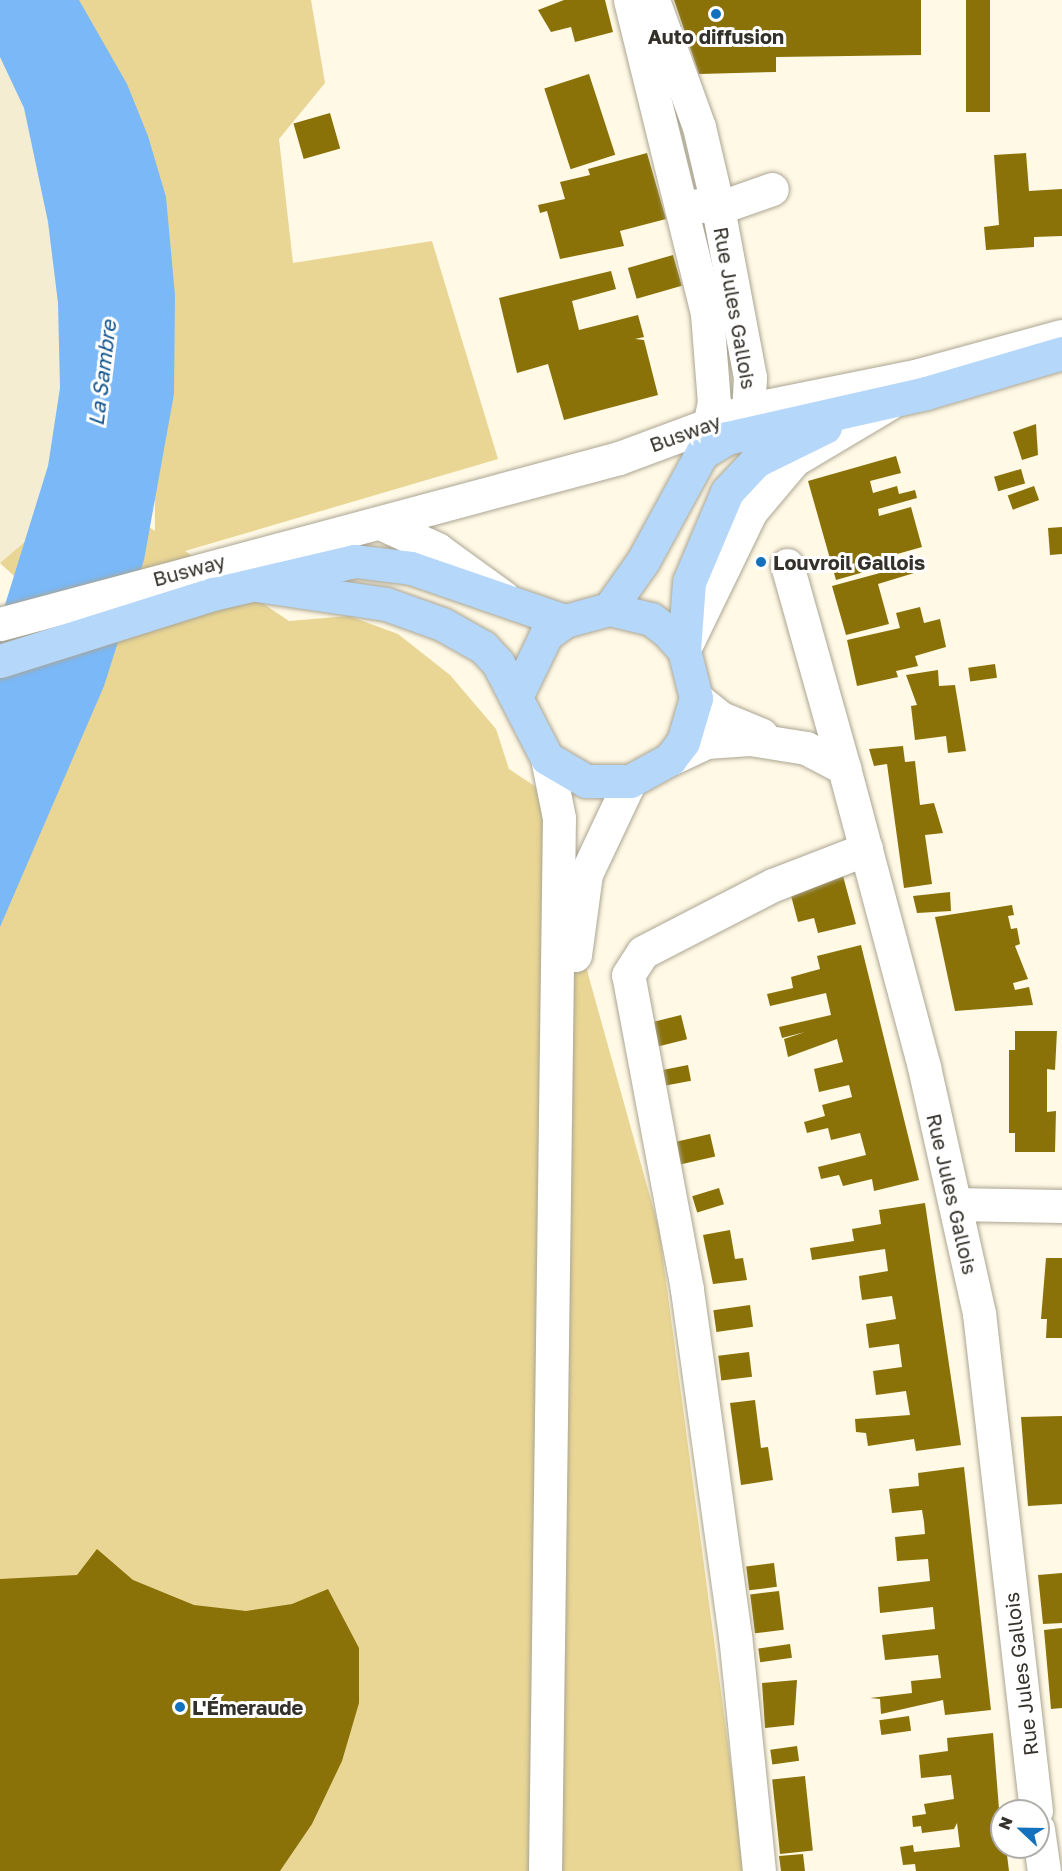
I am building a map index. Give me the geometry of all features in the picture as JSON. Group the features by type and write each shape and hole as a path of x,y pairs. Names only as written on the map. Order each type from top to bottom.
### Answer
{"main road":[{"path":"706,438 749,420 896,399 1062,353"},
{"path":"728,492 756,461 896,399"},
{"name":"Rue Jules Gallois","path":"609,609 644,561 706,438"},
{"name":"Rue Jules Gallois","path":"684,650 689,582 728,492"},
{"path":"256,585 355,561 411,568 515,608 565,621"},
{"path":"0,661 208,580 331,592 386,603 442,624 483,647 516,697 547,758 586,781 630,781 669,759 693,721 696,698 684,650 651,619 609,609 565,621 533,653 516,697"}],"street":[{"path":"639,4 698,207 718,208 772,189"},
{"name":"Rue Jules Gallois","path":"639,4 707,314 714,364 706,438"},
{"name":"Rue Jules Gallois","path":"718,208 749,420 728,492"},
{"path":"749,420 1062,336"},
{"path":"684,650 751,512 794,460 896,399"},
{"name":"Busway","path":"0,624 208,580 380,523 619,458 706,438"},
{"path":"380,523 437,549 515,608"},
{"name":"Rue Jules Gallois","path":"787,565 866,849 955,1204 979,1313 1035,1799"},
{"path":"696,698 721,718 777,742 825,756 844,768"},
{"path":"669,759 706,742 777,742"},
{"path":"545,1871 557,1193 559,818 547,758"},
{"path":"557,1193 586,874 630,781"},
{"path":"759,1871 735,1636 687,1289 628,975 643,952 772,885 866,849"},
{"path":"955,1204 1062,1206"},
{"path":"531,1871 546,1826"}],"shaded area":[{"path":"56,0 311,0 325,83 279,139 293,263 432,241 498,459 185,551 289,621 349,616 398,634 450,675 496,729 509,769 536,787 659,1229 745,1871 0,1871 0,695 111,665 0,563 89,487 155,531 153,215"},
{"path":"0,2 84,160 89,486 0,563"}],"water":[{"name":"La Sambre","path":"0,0 79,0 127,84 148,136 166,197 175,295 174,394 144,560 104,686 0,927 0,621 48,466 60,388 58,303 48,222 24,108 0,57"}],"building":[{"path":"564,0 605,0 613,32 575,42 571,27 551,32 538,10"},
{"path":"674,0 921,0 921,55 776,57 776,72 699,74"},
{"path":"966,0 990,0 990,112 966,112"},
{"path":"589,74 615,155 571,169 544,89"},
{"path":"330,113 340,149 304,159 293,123"},
{"path":"647,153 666,219 620,231 624,246 560,259 547,211 540,213 538,205 565,199 560,182 590,175 588,169"},
{"path":"1026,153 1029,191 1062,189 1062,236 1034,237 1034,247 986,250 984,227 999,225 994,155"},
{"path":"673,255 682,286 637,299 628,268"},
{"path":"611,271 616,289 572,301 579,330 638,315 644,337 635,339 644,340 658,395 564,420 548,364 517,373 499,298"},
{"path":"1036,424 1038,455 1022,460 1013,432"},
{"path":"896,456 901,473 870,481 873,493 897,486 899,494 915,490 917,498 878,509 879,516 911,507 922,547 890,556 892,564 836,580 808,481"},
{"path":"1021,469 1025,483 998,491 994,477"},
{"path":"1034,486 1039,500 1013,510 1008,496"},
{"path":"1062,527 1062,554 1050,555 1048,528"},
{"path":"913,564 914,573 878,584 889,624 846,635 832,586"},
{"path":"920,607 924,623 940,619 946,647 915,656 918,666 896,671 898,677 857,686 847,640 900,628 896,613"},
{"path":"995,664 997,678 970,682 968,668"},
{"path":"938,670 939,686 955,685 966,751 948,753 946,736 915,740 911,706 917,705 906,675"},
{"path":"903,746 905,762 915,761 920,805 934,803 943,833 925,835 932,884 904,888 887,764 874,766 869,749"},
{"path":"843,876 856,924 818,933 814,918 798,922 789,888"},
{"path":"950,892 951,911 917,913 913,896"},
{"path":"1012,905 1014,915 1008,916 1011,929 1017,928 1020,944 1015,946 1028,979 1013,983 1015,990 1029,987 1033,1005 955,1011 935,917"},
{"path":"861,945 919,1180 874,1191 872,1179 843,1186 839,1175 821,1179 818,1167 866,1155 860,1133 831,1140 828,1128 807,1133 804,1122 825,1116 822,1105 852,1097 849,1085 819,1092 814,1069 843,1062 837,1039 788,1057 784,1039 805,1032 782,1038 779,1027 831,1015 826,993 770,1006 767,994 793,988 791,977 820,969 817,956"},
{"path":"681,1015 687,1039 652,1048 646,1024"},
{"path":"1015,1031 1057,1031 1055,1070 1047,1069 1047,1112 1056,1111 1055,1152 1015,1152 1015,1133 1009,1133 1009,1050 1015,1050"},
{"path":"688,1065 691,1081 661,1087 658,1071"},
{"path":"710,1134 715,1156 680,1165 675,1142"},
{"path":"719,1188 724,1204 697,1212 692,1196"},
{"path":"925,1203 961,1445 916,1451 914,1439 868,1446 866,1433 856,1432 855,1419 910,1415 906,1391 876,1395 873,1371 902,1367 899,1344 869,1348 866,1324 896,1319 892,1296 862,1300 859,1276 888,1271 885,1249 812,1260 810,1248 854,1241 852,1229 881,1224 879,1210"},
{"path":"730,1230 735,1259 743,1258 747,1280 713,1284 703,1235"},
{"path":"1046,1258 1062,1258 1062,1338 1046,1338 1047,1319 1041,1319"},
{"path":"750,1305 753,1327 716,1332 713,1310"},
{"path":"749,1352 752,1377 721,1381 718,1356"},
{"path":"755,1400 761,1448 768,1447 773,1480 741,1485 730,1403"},
{"path":"1062,1416 1062,1504 1028,1506 1021,1417"},
{"path":"964,1467 991,1710 945,1715 943,1700 881,1714 880,1699 870,1698 912,1693 911,1681 941,1678 938,1655 885,1660 882,1635 935,1629 933,1607 880,1613 878,1587 930,1581 928,1559 897,1561 895,1537 925,1534 924,1522 922,1510 892,1513 889,1489 919,1486 918,1473"},
{"name":"L'Émeraude","path":"97,1549 133,1580 194,1605 246,1611 292,1604 328,1589 359,1648 359,1703 342,1761 312,1824 280,1871 0,1871 0,1579 77,1575"},
{"path":"774,1563 777,1587 749,1590 746,1566"},
{"path":"1062,1573 1062,1623 1043,1624 1038,1575"},
{"path":"779,1591 784,1630 755,1633 750,1595"},
{"path":"1062,1628 1062,1708 1051,1709 1044,1630"},
{"path":"790,1644 792,1658 760,1662 758,1648"},
{"path":"797,1680 794,1725 765,1728 762,1683"},
{"path":"909,1716 911,1731 881,1735 879,1720"},
{"path":"993,1733 998,1799 990,1799 990,1859 1008,1859 1009,1871 916,1871 915,1864 903,1865 900,1847 913,1845 914,1852 960,1847 957,1823 954,1829 922,1833 921,1826 913,1827 912,1816 926,1814 924,1804 954,1799 951,1775 921,1778 919,1755 948,1751 947,1738"},
{"path":"797,1746 799,1761 772,1765 770,1750"},
{"path":"805,1776 813,1851 780,1854 772,1779"},
{"path":"803,1854 805,1871 781,1871 779,1856"}],"place":[{"name":"Auto diffusion","path":"716,14"},
{"name":"Louvroil Gallois","path":"761,562"},
{"name":"L'Émeraude","path":"180,1707"}]}
